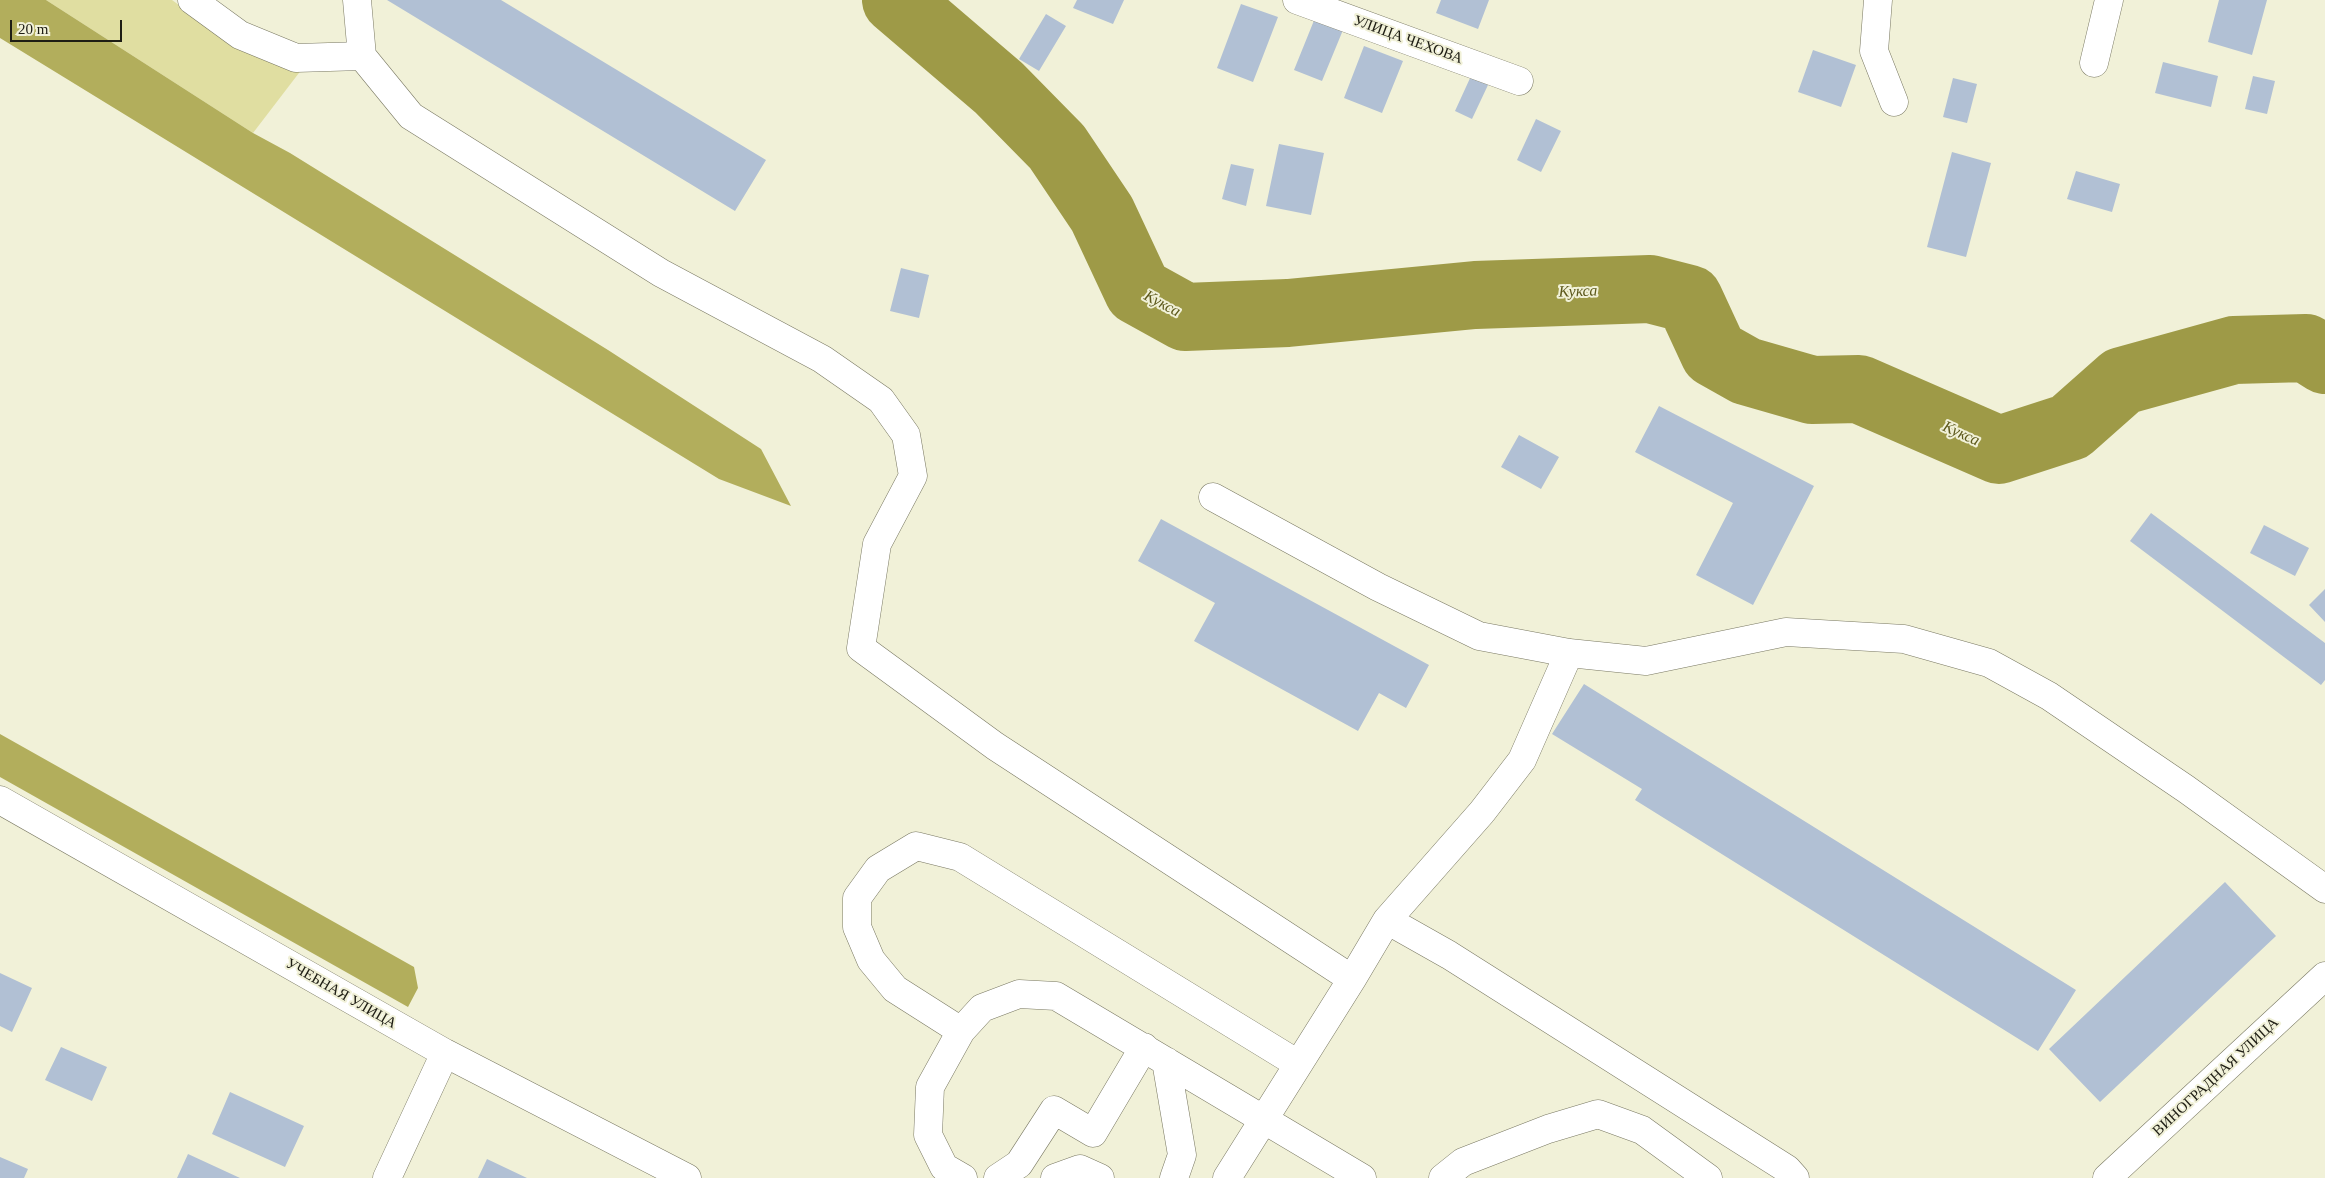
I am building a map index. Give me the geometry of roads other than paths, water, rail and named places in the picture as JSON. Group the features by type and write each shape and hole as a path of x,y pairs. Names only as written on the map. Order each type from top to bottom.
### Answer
{"street":[{"path":"192,0 240,34 296,58 362,56"},
{"path":"357,0 362,56 411,116 661,273 822,359 881,400 906,435 913,476 877,544 861,648 995,746 1352,979"},
{"name":"УЛИЦА ЧЕХОВА","path":"1297,0 1519,81"},
{"path":"1878,0 1874,51 1894,102"},
{"path":"2094,63 2109,0"},
{"path":"1213,497 1378,588 1479,636 1570,653 1646,661 1786,632 1904,639 1989,663 2066,707 2186,789 2325,889"},
{"path":"1227,1178 1352,979 1386,920 1482,812 1522,760 1570,653"},
{"name":"УЧЕБНАЯ УЛИЦА","path":"0,800 445,1053 687,1178"},
{"path":"961,1031 895,988 871,960 857,927 857,898 878,869 916,846 960,857 1298,1064"},
{"path":"1386,920 1449,955 1787,1169 1795,1178"},
{"name":"ВИНОГРАДНАЯ УЛИЦА","path":"2107,1178 2325,976"},
{"path":"963,1178 944,1167 928,1135 930,1087 961,1031 982,1008 1019,994 1056,996 1362,1178"},
{"path":"998,1178 1019,1164 1054,1110 1093,1133 1144,1047"},
{"path":"388,1178 445,1053"},
{"path":"1166,1061 1182,1155 1174,1178"},
{"path":"1443,1178 1463,1162 1548,1129 1598,1114 1642,1130 1708,1178"},
{"path":"1055,1178 1080,1169 1100,1178"}],"waterway":[{"name":"Кукса","path":"896,0 999,88 1057,147 1102,214 1138,291 1185,317 1288,313 1475,295 1650,289 1689,299 1714,353 1746,371 1812,390 1859,389 1999,450 2070,427 2122,381 2234,350 2306,348 2325,360"}]}
